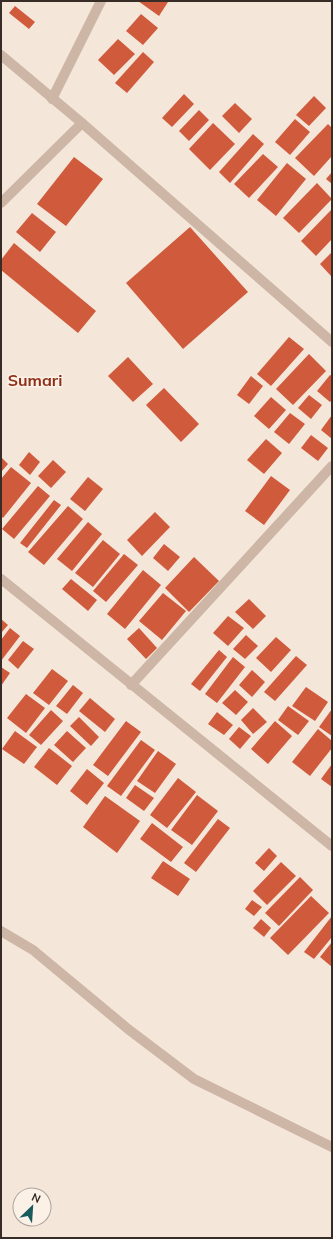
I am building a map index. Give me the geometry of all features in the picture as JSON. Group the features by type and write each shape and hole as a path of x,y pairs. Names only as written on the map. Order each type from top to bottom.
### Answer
{"street":[{"path":"52,99 101,1"},
{"path":"1,56 82,123 332,342"},
{"path":"1,203 82,123"},
{"path":"131,685 332,466"},
{"path":"1,579 332,846"},
{"path":"1,931 33,950 128,1029 194,1079 332,1147"}],"building":[{"path":"138,1 166,1 168,2 159,16"},
{"path":"15,6 35,22 29,29 9,13"},
{"path":"141,14 158,28 143,45 126,31"},
{"path":"118,39 135,54 114,75 98,60"},
{"path":"143,52 154,62 127,93 115,83"},
{"path":"184,94 194,104 172,127 162,118"},
{"path":"314,96 326,108 309,126 296,115"},
{"path":"235,103 252,119 239,133 222,116"},
{"path":"199,110 209,120 189,141 179,131"},
{"path":"295,119 310,132 290,155 275,142"},
{"path":"213,123 235,144 210,170 189,149"},
{"path":"328,124 332,128 332,156 314,176 295,158"},
{"path":"253,134 264,144 230,183 219,172"},
{"path":"263,154 278,167 249,198 234,184"},
{"path":"74,157 103,179 66,226 37,204"},
{"path":"287,163 306,179 276,216 257,200"},
{"path":"332,172 332,184 326,179"},
{"path":"317,183 332,199 299,233 283,218"},
{"path":"332,209 332,239 316,256 301,241"},
{"path":"32,213 56,232 40,252 16,232"},
{"path":"190,227 248,292 183,349 126,283"},
{"path":"14,243 96,311 78,333 1,270 1,260"},
{"path":"332,252 332,274 331,276 320,264"},
{"path":"289,337 304,349 271,386 257,374"},
{"path":"309,354 326,371 293,405 276,389"},
{"path":"128,357 153,384 133,402 108,376"},
{"path":"330,375 332,376 332,400 330,402 317,391"},
{"path":"251,376 263,386 249,404 237,395"},
{"path":"164,388 199,424 181,442 146,405"},
{"path":"309,395 322,405 311,419 298,408"},
{"path":"271,397 286,410 269,429 254,416"},
{"path":"290,413 305,424 289,444 274,432"},
{"path":"332,415 332,439 321,430"},
{"path":"311,435 328,448 318,461 301,448"},
{"path":"266,439 282,453 264,474 247,460"},
{"path":"29,452 40,462 30,475 19,465"},
{"path":"1,457 8,464 1,472"},
{"path":"53,460 66,472 51,488 38,476"},
{"path":"11,467 31,483 3,518 1,516 1,479"},
{"path":"271,476 290,490 264,525 245,511"},
{"path":"88,477 103,489 85,511 70,499"},
{"path":"38,486 50,496 14,539 2,529"},
{"path":"54,500 61,505 27,548 20,543"},
{"path":"68,506 83,519 44,565 28,552"},
{"path":"155,512 170,527 142,556 127,540"},
{"path":"88,522 102,534 72,571 57,559"},
{"path":"103,540 120,554 93,587 75,573"},
{"path":"164,544 180,557 168,571 153,558"},
{"path":"124,554 138,565 106,602 93,591"},
{"path":"194,557 219,581 189,612 165,588"},
{"path":"143,570 161,585 125,629 107,614"},
{"path":"71,579 97,600 88,611 62,589"},
{"path":"163,593 186,611 162,640 139,621"},
{"path":"249,599 266,616 253,629 235,612"},
{"path":"228,616 244,628 228,646 213,633"},
{"path":"1,619 8,625 1,633"},
{"path":"10,628 20,636 1,661 1,640"},
{"path":"139,628 157,648 146,659 127,639"},
{"path":"246,635 258,646 245,659 233,649"},
{"path":"276,637 291,650 271,672 256,658"},
{"path":"23,641 34,649 18,669 8,660"},
{"path":"219,650 227,657 200,691 191,684"},
{"path":"296,656 307,665 275,701 264,692"},
{"path":"233,657 245,667 217,703 205,694"},
{"path":"1,667 10,673 1,686"},
{"path":"52,669 68,681 49,705 33,693"},
{"path":"252,670 265,682 252,697 239,685"},
{"path":"73,685 83,693 67,714 56,706"},
{"path":"306,687 328,702 315,721 292,706"},
{"path":"235,690 248,702 236,715 222,703"},
{"path":"26,694 45,708 26,733 7,718"},
{"path":"90,698 115,719 105,732 79,711"},
{"path":"288,706 309,721 298,735 278,720"},
{"path":"253,708 267,722 253,734 241,720"},
{"path":"332,709 332,736 319,727"},
{"path":"51,710 63,721 41,745 29,735"},
{"path":"217,712 233,725 224,735 208,724"},
{"path":"79,717 99,737 91,746 70,726"},
{"path":"126,721 141,732 108,776 93,765"},
{"path":"275,721 292,736 268,764 251,749"},
{"path":"239,727 251,736 240,749 229,739"},
{"path":"318,729 332,741 332,748 310,776 292,762"},
{"path":"15,731 37,747 24,764 2,749"},
{"path":"67,731 86,748 73,762 54,745"},
{"path":"141,740 155,750 121,796 107,786"},
{"path":"49,748 72,766 57,785 34,767"},
{"path":"158,751 176,764 155,793 137,781"},
{"path":"332,764 332,787 321,779"},
{"path":"87,769 104,783 87,805 70,791"},
{"path":"178,778 196,792 167,828 150,815"},
{"path":"135,785 154,798 144,811 126,798"},
{"path":"197,795 218,811 192,845 171,830"},
{"path":"105,796 140,821 117,853 83,827"},
{"path":"218,819 230,828 196,872 184,863"},
{"path":"152,823 183,847 171,862 140,839"},
{"path":"269,848 277,856 264,871 255,863"},
{"path":"163,861 190,879 178,896 151,878"},
{"path":"281,862 296,876 267,905 253,891"},
{"path":"300,877 313,890 279,926 265,913"},
{"path":"311,896 329,913 288,955 270,938"},
{"path":"252,900 262,907 254,916 245,909"},
{"path":"332,916 332,937 314,959 304,952"},
{"path":"261,919 271,928 264,937 253,928"},
{"path":"332,942 332,967 320,957"}],"district":[{"name":"Sumari","path":"35,380"}]}
